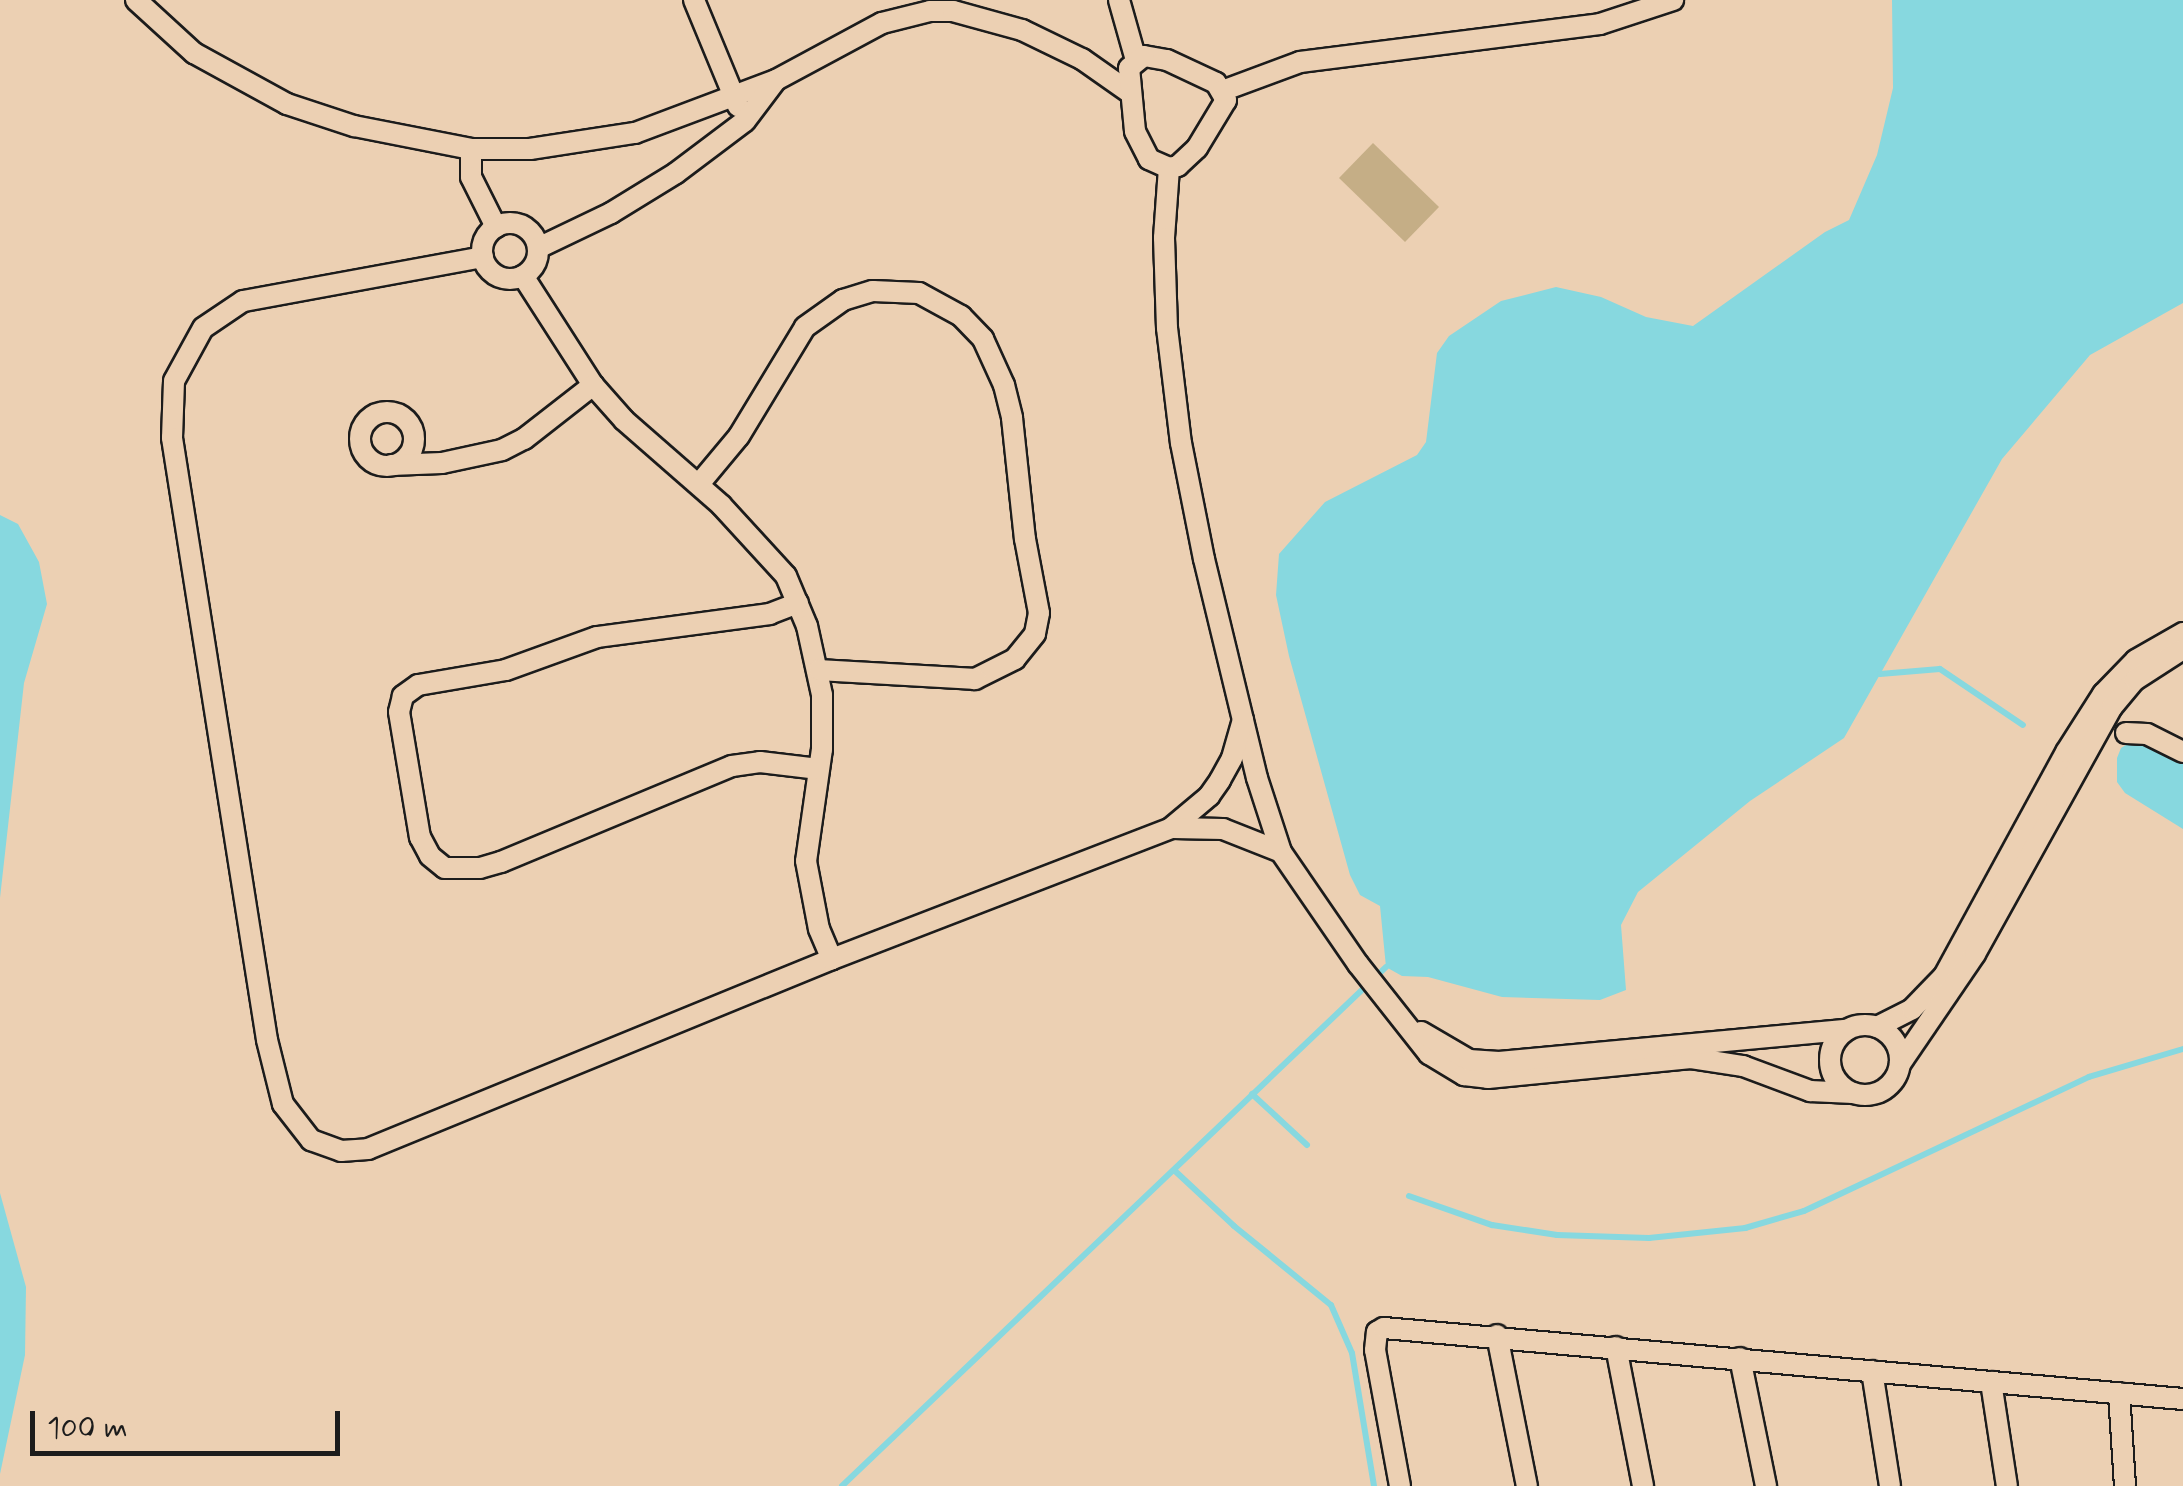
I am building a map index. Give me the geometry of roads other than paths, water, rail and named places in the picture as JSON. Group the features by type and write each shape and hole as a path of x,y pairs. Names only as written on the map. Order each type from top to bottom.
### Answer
{"street":[{"path":"136,0 207,62 287,104 392,135 470,149 530,149 624,136 776,80 903,16 926,0"},
{"path":"694,0 745,121"},
{"path":"1119,0 1136,60"},
{"path":"1222,91 1300,62 1600,24 1673,0"},
{"path":"903,16 954,11 1000,22 1082,59 1129,92"},
{"path":"1136,60 1167,60 1216,83 1222,91 1223,111 1187,160 1168,168 1149,159 1141,148 1129,92 1129,68 1136,60"},
{"path":"538,248 653,188 745,121 776,80"},
{"path":"470,149 471,177 496,227"},
{"path":"1168,168 1165,279 1180,443 1243,720 1281,852 1358,964 1440,1064 1477,1077 1691,1058 1743,1066 1810,1091 1883,1090 1975,954 2112,707 2135,680 2183,649"},
{"path":"522,226 533,235 538,248 536,262 523,276 501,278 483,258 486,237 496,227 522,226"},
{"path":"483,258 243,301 203,328 174,381 172,438 267,1040 282,1104 300,1129 324,1148 368,1148 1171,828 1210,796 1243,720"},
{"path":"523,276 593,385 652,449 699,484 782,566 798,603 818,670 819,769 806,861 819,929 832,960"},
{"path":"699,484 740,436 797,338 828,308 873,291 918,293 962,316 983,339 1004,385 1012,418 1026,552 1037,598 1035,634 1015,658 975,679 818,670"},
{"path":"442,463 426,453 407,420 396,413 376,413 360,433 364,452 378,464 442,463 513,446 593,385"},
{"path":"391,466 408,456 414,438"},
{"path":"798,603 770,614 597,637 506,670 418,685 403,696 399,712 420,837 430,856 446,868 480,868 502,862 732,766 760,762 819,769"},
{"path":"1877,1027 1912,1009 1944,976 2066,752 2104,694 2136,660 2183,633"},
{"path":"2126,733 2147,734 2183,752"},
{"path":"1171,828 1223,829 1281,852"},
{"path":"1404,1019 1442,1047 1484,1061 1848,1030 1862,1025 1877,1027 1895,1042 1900,1064"},
{"path":"1848,1030 1836,1041 1830,1063 1840,1084 1853,1093"},
{"path":"1400,1486 1375,1350 1377,1332 1393,1328 2183,1400"},
{"path":"1498,1335 1527,1486"},
{"path":"1616,1346 1643,1486"},
{"path":"1740,1358 1766,1486"},
{"path":"1872,1371 1890,1486"},
{"path":"1992,1382 2006,1486"},
{"path":"2119,1393 2126,1486"}],"water":[{"path":"1892,0 2183,0 2183,303 2090,355 2002,459 1844,738 1750,801 1638,892 1621,925 1626,990 1600,1000 1502,997 1428,977 1402,976 1386,967 1380,906 1360,895 1350,875 1289,656 1276,595 1279,554 1325,502 1417,455 1426,442 1437,353 1449,336 1501,301 1556,287 1601,297 1646,317 1693,326 1825,232 1849,220 1877,155 1893,88"},
{"path":"0,515 18,524 39,562 47,604 24,683 0,898"},
{"path":"2134,740 2183,758 2183,829 2125,793 2117,782 2121,748"},
{"path":"0,1193 26,1287 25,1355 0,1474"}],"waterway":[{"path":"1880,674 1940,669 2023,725"},
{"path":"842,1486 1386,967"},
{"path":"1409,1196 1492,1225 1557,1235 1649,1238 1745,1228 1804,1211 2089,1077 2183,1049"},
{"path":"1252,1094 1307,1145"},
{"path":"1174,1170 1234,1226 1331,1305 1352,1353 1374,1486"}]}
